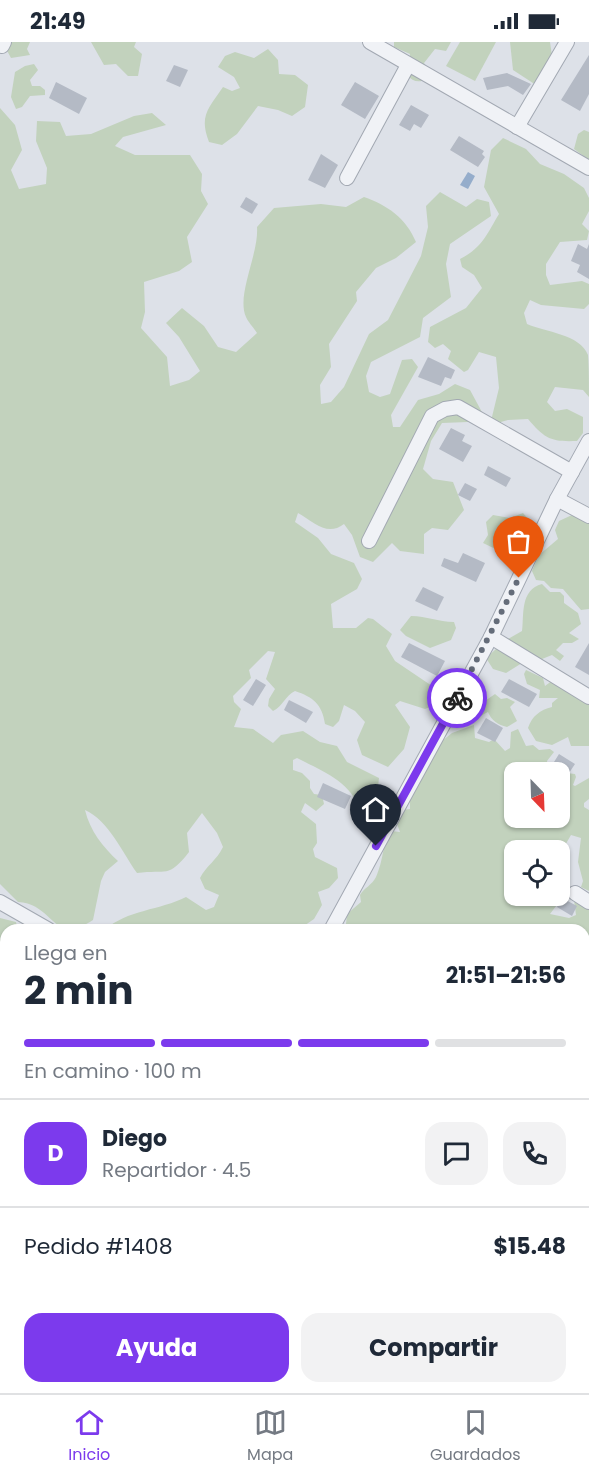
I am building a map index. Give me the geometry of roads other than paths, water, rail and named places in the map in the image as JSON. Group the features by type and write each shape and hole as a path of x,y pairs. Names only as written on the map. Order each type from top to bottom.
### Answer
{"street":[{"path":"370,42 589,168"},
{"path":"517,127 567,42"},
{"path":"347,178 408,65"},
{"path":"369,541 432,416 445,409 459,407 572,472"},
{"path":"334,924 491,637 557,499 589,441"},
{"path":"557,499 589,516"},
{"path":"491,637 589,697"},
{"path":"575,893 589,902"},
{"path":"0,902 38,924"}],"water":[{"path":"468,172 475,176 468,189 460,185"}]}
